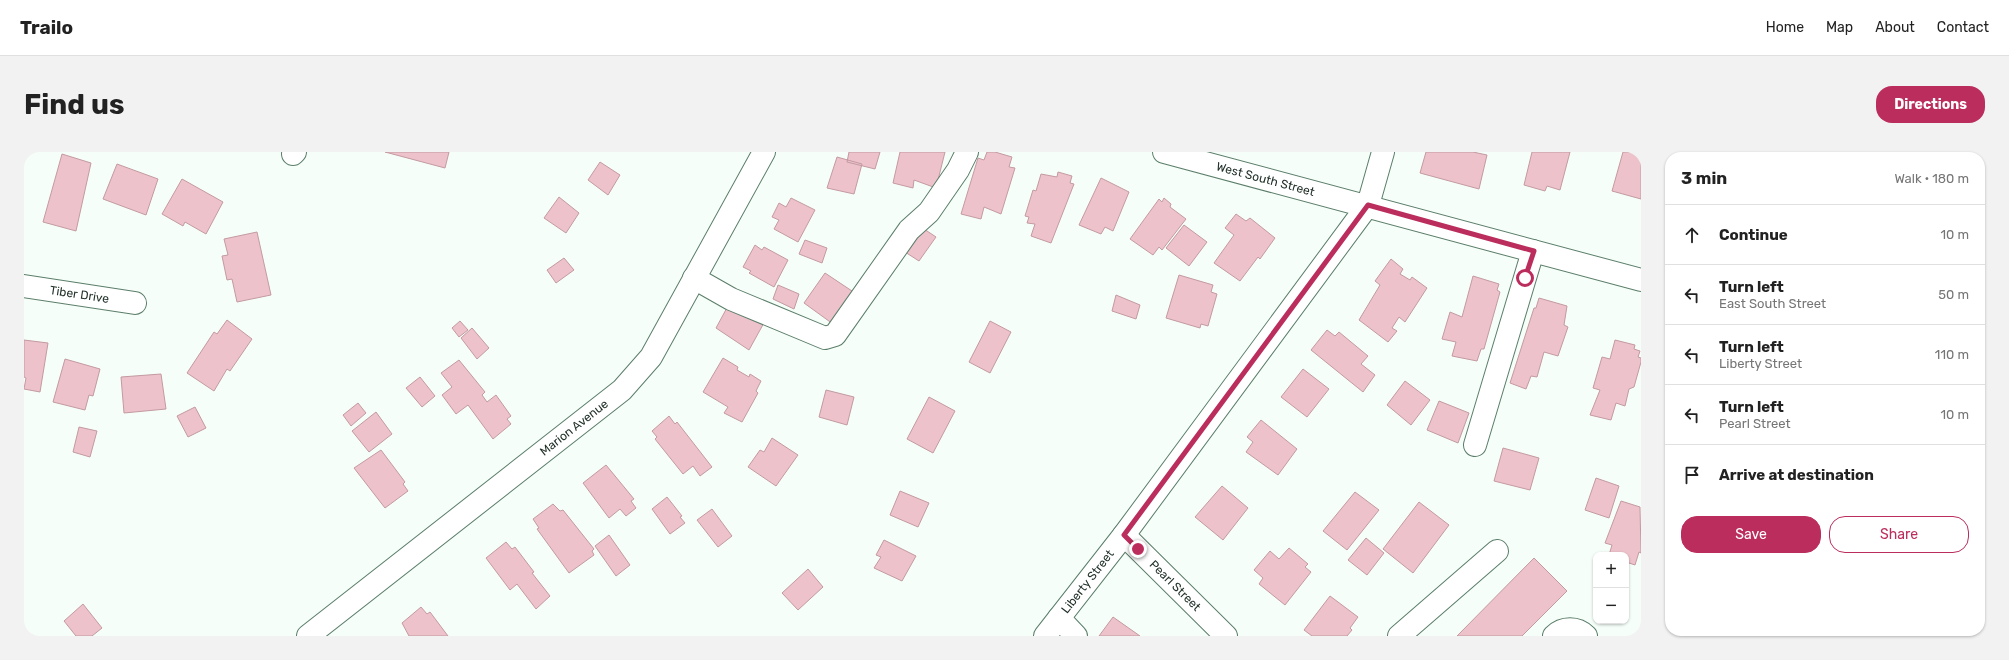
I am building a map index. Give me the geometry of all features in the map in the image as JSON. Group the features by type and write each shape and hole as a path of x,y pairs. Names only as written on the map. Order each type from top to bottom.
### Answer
{"street":[{"name":"Marion Avenue","path":"308,636 622,390 651,357 764,152"},
{"path":"694,278 731,299 825,338 835,335 908,230 929,212 958,170 967,152"},
{"name":"West South Street","path":"1164,152 1368,205 1641,280"},
{"name":"Liberty Street","path":"1045,636 1124,535 1368,205 1383,152"},
{"path":"1475,445 1534,251"},
{"name":"Tiber Drive","path":"24,286 135,303"},
{"name":"Pearl Street","path":"1124,535 1226,636"},
{"path":"1399,636 1497,551"},
{"path":"1060,618 1076,636"},
{"path":"1554,636 1566,629 1581,631 1586,636"}],"building":[{"path":"385,152 449,152 445,168"},
{"path":"849,152 880,152 875,169 847,162"},
{"path":"900,152 945,152 936,188 914,180 913,188 893,183"},
{"path":"987,152 995,152 1012,157 1009,167 1015,168 1001,214 984,207 981,219 961,214 978,158 984,160"},
{"path":"1426,152 1473,152 1487,155 1479,189 1420,173"},
{"path":"1532,152 1570,152 1560,190 1547,186 1545,191 1524,185"},
{"path":"1623,152 1641,152 1641,199 1612,191"},
{"path":"62,154 91,163 76,231 43,222"},
{"path":"837,157 862,164 854,194 827,188"},
{"path":"600,162 620,175 608,195 588,180"},
{"path":"117,164 158,179 146,215 103,199"},
{"path":"1058,172 1072,176 1070,183 1074,184 1051,243 1031,236 1035,224 1027,223 1029,217 1025,216 1033,190 1036,191 1041,174 1057,177"},
{"path":"1101,178 1129,192 1113,231 1105,227 1101,234 1079,225"},
{"path":"182,179 223,202 206,234 185,222 183,226 162,214"},
{"path":"559,197 579,213 566,233 544,218"},
{"path":"791,198 815,210 798,242 774,229 779,220 772,217 779,203 786,207"},
{"path":"1164,198 1171,204 1170,207 1186,219 1162,250 1159,247 1153,255 1130,239 1159,199 1162,202"},
{"path":"1236,214 1246,221 1250,218 1275,238 1260,259 1258,257 1240,281 1214,263 1234,235 1225,228"},
{"path":"1184,225 1207,242 1189,266 1166,248"},
{"path":"921,227 936,237 919,261 905,252"},
{"path":"257,232 271,295 237,302 232,279 227,280 222,256 228,255 224,239"},
{"path":"805,240 827,248 822,263 799,254"},
{"path":"755,245 762,250 764,247 788,260 774,287 749,273 751,271 743,267"},
{"path":"564,258 574,270 556,283 547,270"},
{"path":"1391,259 1403,269 1400,274 1410,280 1412,277 1427,288 1405,322 1399,317 1392,328 1397,331 1388,342 1359,320 1380,285 1375,281"},
{"path":"825,273 855,293 833,324 804,303"},
{"path":"1179,275 1213,285 1211,292 1217,294 1208,326 1201,324 1200,328 1166,318"},
{"path":"1473,276 1499,284 1497,290 1500,292 1484,349 1481,349 1477,361 1452,356 1456,342 1442,339 1450,312 1462,317"},
{"path":"778,285 799,294 794,309 773,299"},
{"path":"1116,295 1140,305 1136,319 1112,311"},
{"path":"1539,298 1567,306 1564,325 1568,327 1558,356 1544,352 1537,377 1531,376 1526,389 1510,383 1534,308 1536,308"},
{"path":"729,304 765,321 749,350 716,328"},
{"path":"227,320 252,339 230,371 227,369 214,391 187,373 214,332 217,334"},
{"path":"460,321 468,330 459,337 452,328"},
{"path":"990,321 1011,332 990,373 969,362"},
{"path":"472,328 489,348 477,359 461,338"},
{"path":"1327,330 1335,336 1339,332 1368,356 1361,364 1375,375 1363,392 1311,350"},
{"path":"24,340 48,343 40,392 24,389 26,378 24,377"},
{"path":"1615,340 1635,345 1634,349 1640,351 1638,357 1641,358 1641,362 1634,387 1629,389 1625,406 1616,403 1611,420 1590,415 1600,390 1593,388 1602,357 1610,359"},
{"path":"723,358 738,367 737,370 749,377 750,374 761,381 756,391 758,393 742,422 724,413 728,407 703,392"},
{"path":"65,359 100,369 93,396 89,395 85,410 53,402"},
{"path":"459,360 485,392 482,395 487,402 496,395 511,416 507,419 511,424 493,439 468,405 456,414 442,395 452,387 441,373"},
{"path":"1303,369 1329,389 1307,417 1281,397"},
{"path":"161,374 166,409 124,413 121,377"},
{"path":"420,377 435,396 422,407 406,388"},
{"path":"1405,381 1430,400 1411,425 1387,405"},
{"path":"826,390 854,397 847,425 819,417"},
{"path":"929,397 955,411 933,453 907,439"},
{"path":"1439,401 1469,413 1458,443 1427,430"},
{"path":"358,403 366,413 351,426 343,415"},
{"path":"195,407 206,428 188,437 177,416"},
{"path":"376,412 392,434 369,452 352,431"},
{"path":"669,416 675,424 677,422 712,467 700,476 693,466 683,474 655,439 657,437 652,431"},
{"path":"1261,420 1297,449 1278,475 1246,452 1253,442 1247,437"},
{"path":"79,427 97,431 90,457 73,452"},
{"path":"772,438 798,455 776,486 748,467 760,450 764,452"},
{"path":"1503,448 1539,458 1530,490 1494,481"},
{"path":"381,450 405,482 403,484 408,491 385,508 354,468"},
{"path":"606,465 634,499 631,501 636,508 626,516 620,509 609,518 583,483"},
{"path":"1596,478 1619,486 1609,518 1585,510"},
{"path":"1222,486 1248,508 1223,540 1195,517"},
{"path":"900,491 929,503 918,527 890,515"},
{"path":"1355,492 1379,510 1347,550 1323,531"},
{"path":"667,497 682,516 680,517 685,523 670,534 652,509"},
{"path":"1621,501 1640,507 1641,553 1639,552 1635,565 1629,563 1629,552 1610,552 1612,545 1605,543"},
{"path":"1419,502 1449,525 1413,573 1383,549"},
{"path":"553,504 560,511 563,510 594,549 592,551 594,555 569,573 537,529 539,528 533,519"},
{"path":"712,509 732,536 718,547 697,520"},
{"path":"609,535 630,565 616,576 595,546"},
{"path":"1366,538 1384,553 1367,575 1348,560"},
{"path":"884,540 916,556 902,581 874,568 881,557 876,555"},
{"path":"506,542 512,549 515,547 534,572 532,573 550,596 536,609 517,584 510,590 486,558"},
{"path":"1289,548 1308,564 1305,567 1311,572 1285,605 1259,584 1263,578 1254,570 1270,551 1279,559"},
{"path":"1534,558 1567,591 1522,636 1457,636"},
{"path":"808,569 823,587 798,610 782,593"},
{"path":"1330,596 1358,617 1350,628 1352,630 1347,636 1312,636 1304,630"},
{"path":"83,604 102,628 92,636 76,636 64,621"},
{"path":"421,607 427,614 430,612 448,636 409,636 402,623"},
{"path":"1113,617 1140,636 1099,636"}],"route":[{"path":"1138,549 1124,535 1368,205 1534,251 1525,278"}]}
